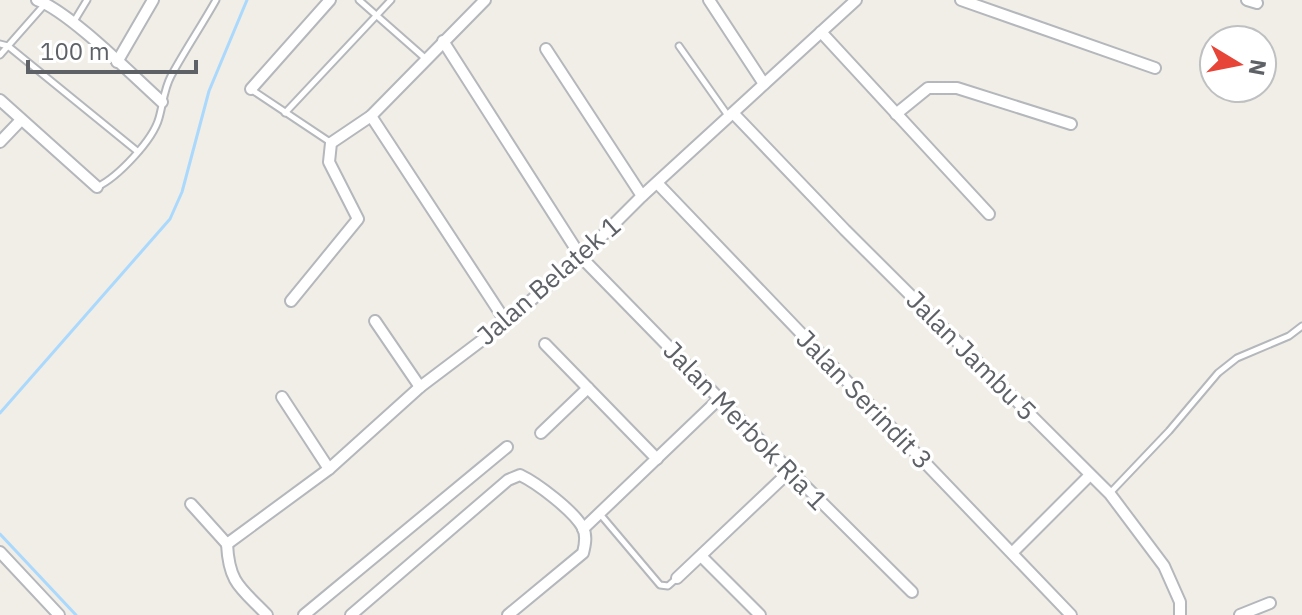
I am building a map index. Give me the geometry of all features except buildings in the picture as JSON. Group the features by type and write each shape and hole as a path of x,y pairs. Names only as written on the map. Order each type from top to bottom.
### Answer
{"street":[{"path":"117,62 153,0"},
{"path":"291,301 358,219 329,162 331,143 371,116 485,0"},
{"path":"709,0 764,84"},
{"path":"961,0 1155,68"},
{"path":"251,89 328,1"},
{"path":"41,2 73,24 162,102"},
{"name":"Jalan Belatek 1","path":"227,544 329,469 420,387 506,322 581,257 642,196 821,32 848,2"},
{"path":"821,32 989,214"},
{"name":"Jalan Merbok Ria 1","path":"443,41 581,257 912,592"},
{"path":"546,49 642,196"},
{"path":"896,114 928,88 957,88 1071,124"},
{"path":"0,100 97,187"},
{"path":"371,116 506,322"},
{"name":"Jalan Jambu 5","path":"732,116 1110,494 1164,566 1180,602 1180,615"},
{"path":"0,142 21,120"},
{"name":"Jalan Serindit 3","path":"658,184 1071,615"},
{"path":"375,321 420,387"},
{"path":"545,344 657,459"},
{"path":"541,433 588,388"},
{"path":"282,397 329,469"},
{"path":"583,529 720,398"},
{"path":"304,615 507,447"},
{"path":"677,578 790,471"},
{"path":"351,615 508,480 520,475 534,481 583,529 586,542 583,553 508,615"},
{"path":"1013,552 1090,475"},
{"path":"191,504 227,544 228,567 233,580 267,615"},
{"path":"0,552 59,615"},
{"path":"701,556 760,615"},
{"path":"1240,615 1270,603"}],"lane":[{"path":"73,24 87,0"},
{"path":"97,187 108,182 137,151 159,120 170,78 216,0"},
{"path":"359,0 426,59"},
{"path":"285,113 391,0"},
{"path":"0,55 41,2"},
{"path":"0,44 8,46 137,151"},
{"path":"679,46 732,116"},
{"path":"251,89 331,143"},
{"path":"1110,494 1218,373 1237,358 1289,336 1302,326"},
{"path":"599,513 660,585 668,586 677,578"}],"waterway":[{"path":"0,413 170,219 182,192 209,91 247,0"},
{"path":"0,534 76,615"}]}
